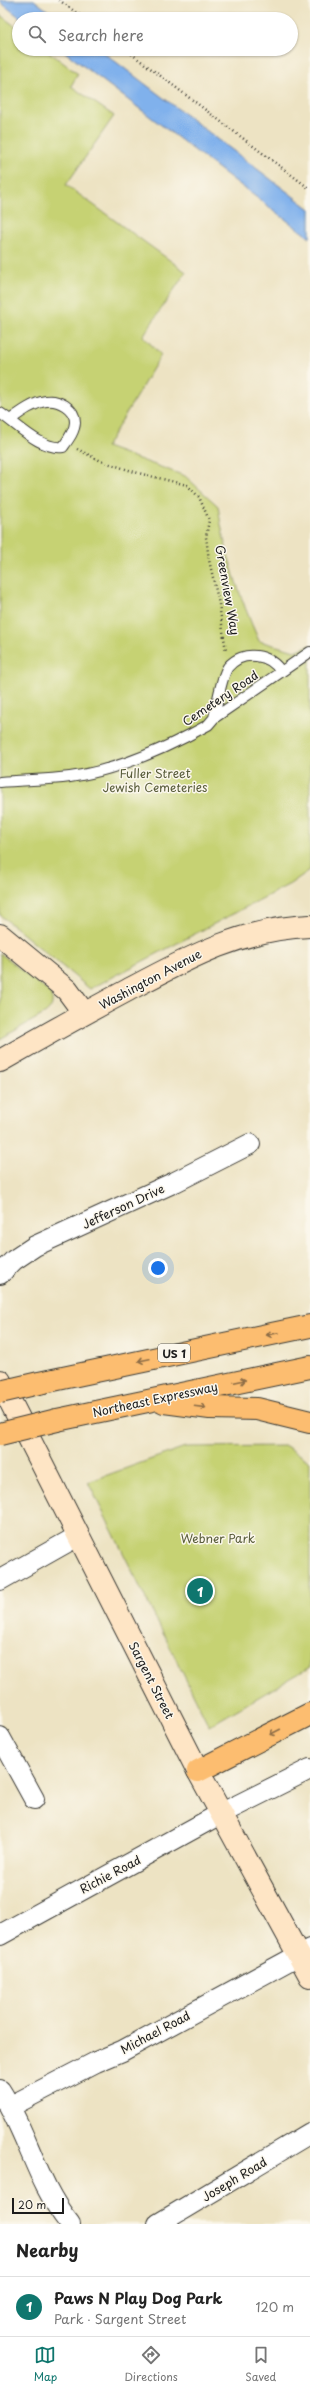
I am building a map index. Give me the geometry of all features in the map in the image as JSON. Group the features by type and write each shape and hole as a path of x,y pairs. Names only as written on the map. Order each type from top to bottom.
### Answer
{"highway":[{"name":"US 1","path":"0,1392 310,1326"},
{"name":"Northeast Expressway","path":"0,1434 147,1400 310,1367"},
{"path":"147,1400 210,1408 257,1409 310,1422"},
{"path":"198,1771 310,1714"}],"street":[{"name":"Washington Avenue","path":"0,1061 84,1013 183,960 216,945 268,931 310,926"},
{"path":"0,935 67,990 84,1013"},
{"name":"Jefferson Drive","path":"0,1274 14,1260 36,1246 175,1182 250,1144"},
{"name":"Sargent Street","path":"0,1381 220,1814 304,1952 310,1976"},
{"path":"0,1580 78,1536"},
{"path":"0,1737 34,1799"},
{"name":"Richie Road","path":"0,1935 220,1814 310,1769"},
{"name":"Michael Road","path":"11,2106 122,2050 304,1952"},
{"path":"0,2090 11,2106 43,2183 70,2224"},
{"name":"Joseph Road","path":"158,2224 310,2133"}],"lane":[{"path":"0,413 37,439 54,448 63,447 67,442 75,423 74,417 66,406 55,401 38,403 10,420"},
{"name":"Cemetery Road","path":"0,782 71,777 115,767 181,740 208,725 214,718 310,652"},
{"path":"214,718 228,667 240,659 259,656 276,664 281,672"}],"path":[{"path":"58,0 75,12"},
{"path":"134,56 310,189"},
{"name":"Greenview Way","path":"67,442 80,451 101,461 138,473 187,485 199,498 209,520 206,537 208,560 219,604 228,667"}],"green space":[{"name":"Fuller Street Jewish Cemeteries","path":"0,15 12,24 12,56 54,56 78,74 71,86 114,116 66,185 186,272 143,336 161,355 106,447 185,476 218,506 224,540 234,575 245,608 259,641 295,651 310,645 310,870 290,884 90,989 0,915"},
{"path":"0,953 51,994 52,1002 50,1009 46,1013 0,1039"},
{"name":"Webner Park","path":"286,1446 310,1462 310,1667 209,1726 88,1482 185,1447"}],"water":[{"path":"0,0 34,0 50,12 13,12 0,2"},
{"path":"70,56 108,56 310,209 310,238"}],"place":[{"name":"Paws N Play Dog Park","path":"200,1591"}]}
